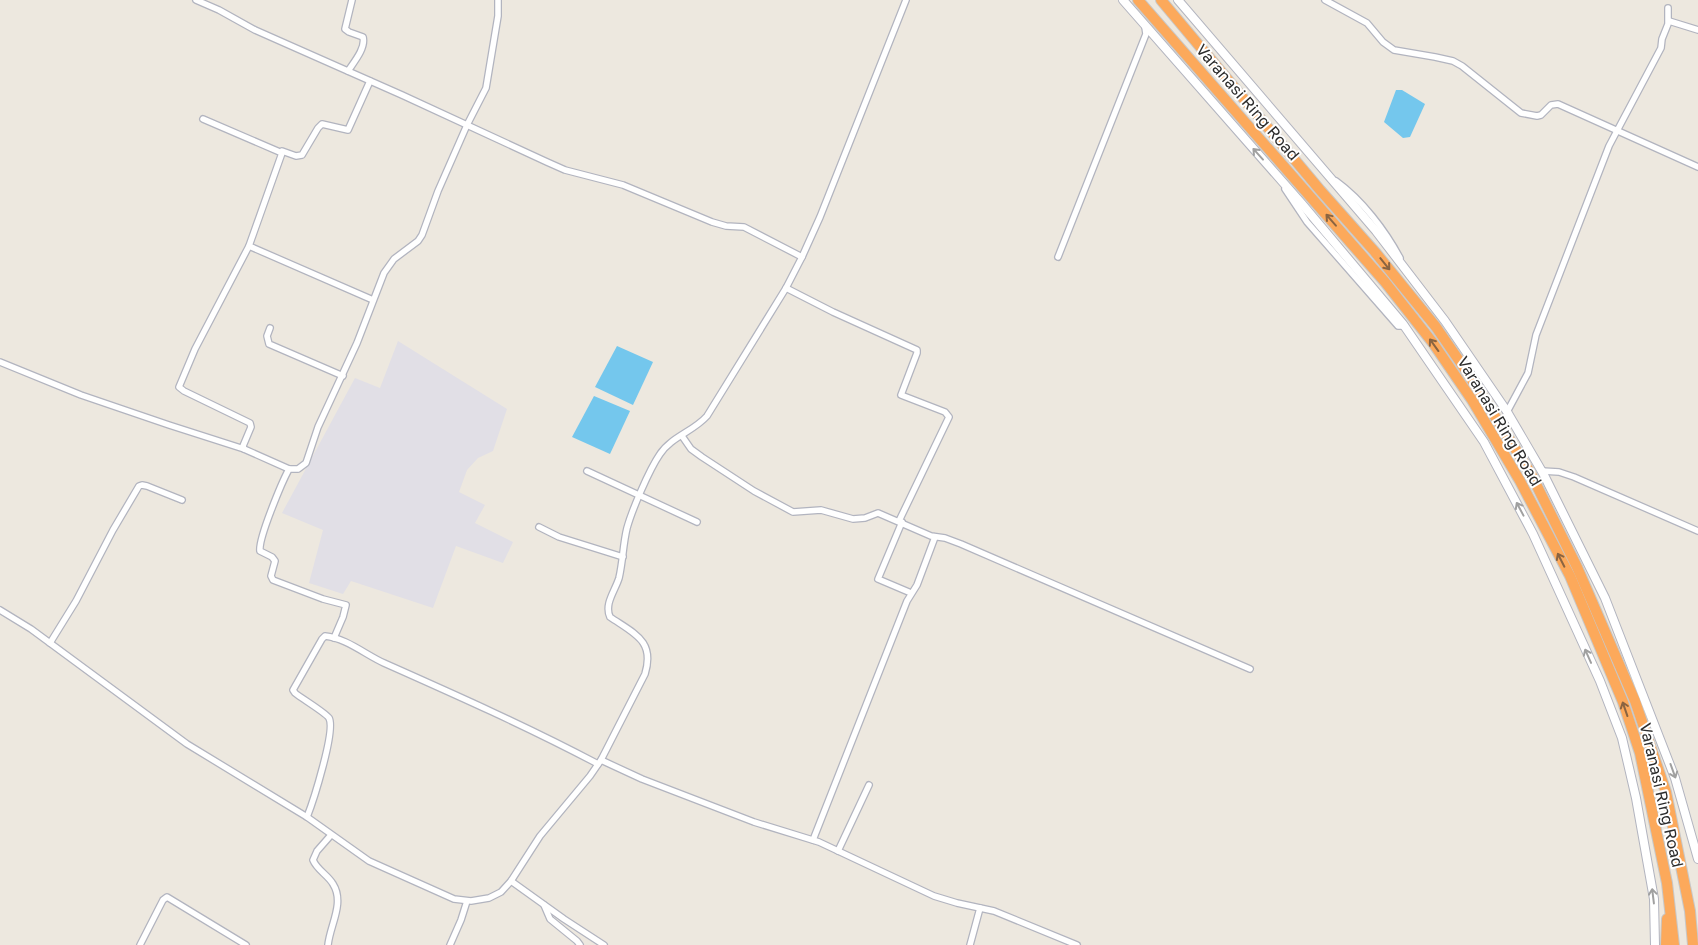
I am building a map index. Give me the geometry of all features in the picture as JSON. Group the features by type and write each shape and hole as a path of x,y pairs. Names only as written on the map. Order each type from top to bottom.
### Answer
{"highway":[{"name":"Varanasi Ring Road","path":"1138,0 1385,282 1433,343 1477,408 1520,481 1570,576 1623,702 1640,753 1668,889 1674,945"},
{"path":"1161,0 1320,190 1375,252 1436,327 1477,387 1531,474 1577,567 1635,701 1666,792 1690,911 1694,945"},
{"path":"1666,945 1668,889"}],"street":[{"path":"196,0 220,10 255,30 467,124 565,170 623,185 712,222 726,226 744,227 802,258"},
{"path":"348,71 360,52 364,39 345,28 352,0"},
{"path":"0,362 81,395 244,449 289,469 302,468 306,464 318,427 358,343 373,300 388,266 420,239 467,124 482,96 488,81 498,16 498,0"},
{"path":"0,610 50,643 187,744 307,817 369,861 454,899 466,901 489,898 500,892 511,881 540,836 590,776 645,674 648,665 646,646 641,638 610,617 608,612 608,606 623,557 627,530 640,495 660,454 667,446 707,416 786,288 820,217 906,0"},
{"path":"1122,0 1274,172 1405,326 1484,442 1533,534 1600,681 1622,738 1636,798 1654,899 1655,945"},
{"path":"1178,0 1376,231 1444,321 1507,412 1542,471 1605,598 1676,778 1698,859"},
{"path":"1325,0 1367,23 1383,42 1394,50 1453,61 1462,66 1521,113 1541,116 1551,105 1558,104 1698,167"},
{"path":"1507,412 1528,373 1536,335 1616,130 1661,48 1668,21 1668,8"},
{"path":"1668,21 1698,30"},
{"path":"1058,256 1146,34 1145,27"},
{"path":"203,120 296,156 302,155 322,124 348,130 370,81"},
{"path":"244,449 243,446 251,427 250,423 179,387 195,349 249,246 282,151"},
{"path":"249,246 373,300"},
{"path":"786,288 833,312 915,348 917,353 901,395 944,412 949,417 900,522 878,579 912,593"},
{"path":"270,328 267,336 269,344 343,376"},
{"path":"682,436 691,448 702,457 793,512 821,510 859,519 878,513 935,537 945,538 961,544 1250,669"},
{"path":"289,469 269,516 259,548 260,551 275,560 271,576 273,580 323,599 344,603 346,607 334,638"},
{"path":"587,471 698,522"},
{"path":"1542,471 1559,472 1698,531"},
{"path":"50,643 76,601 113,530 139,486 147,486 182,500"},
{"path":"539,526 559,537 623,557"},
{"path":"814,840 935,537"},
{"path":"307,817 320,778 331,725 328,716 294,693 293,690 325,636 334,638 381,662 599,762 754,822 814,840 934,896 1010,917 1077,945"},
{"path":"838,851 870,785"},
{"path":"328,945 338,896 333,883 317,867 313,860 316,851 331,835"},
{"path":"511,881 604,945"},
{"path":"140,945 163,900 167,897 246,945"},
{"path":"450,945 461,920 466,901"},
{"path":"544,905 550,919 580,945 589,935"},
{"path":"970,945 980,908"}],"shaded area":[{"path":"398,341 507,409 493,451 478,458 467,470 459,492 485,505 475,523 513,542 503,563 456,546 433,608 351,581 343,594 309,583 323,530 282,513 355,378 380,388"}],"water":[{"path":"1396,90 1402,90 1425,104 1410,137 1403,138 1384,122"},
{"path":"617,346 653,362 633,405 595,387"},
{"path":"594,396 630,411 610,454 572,437"}]}
